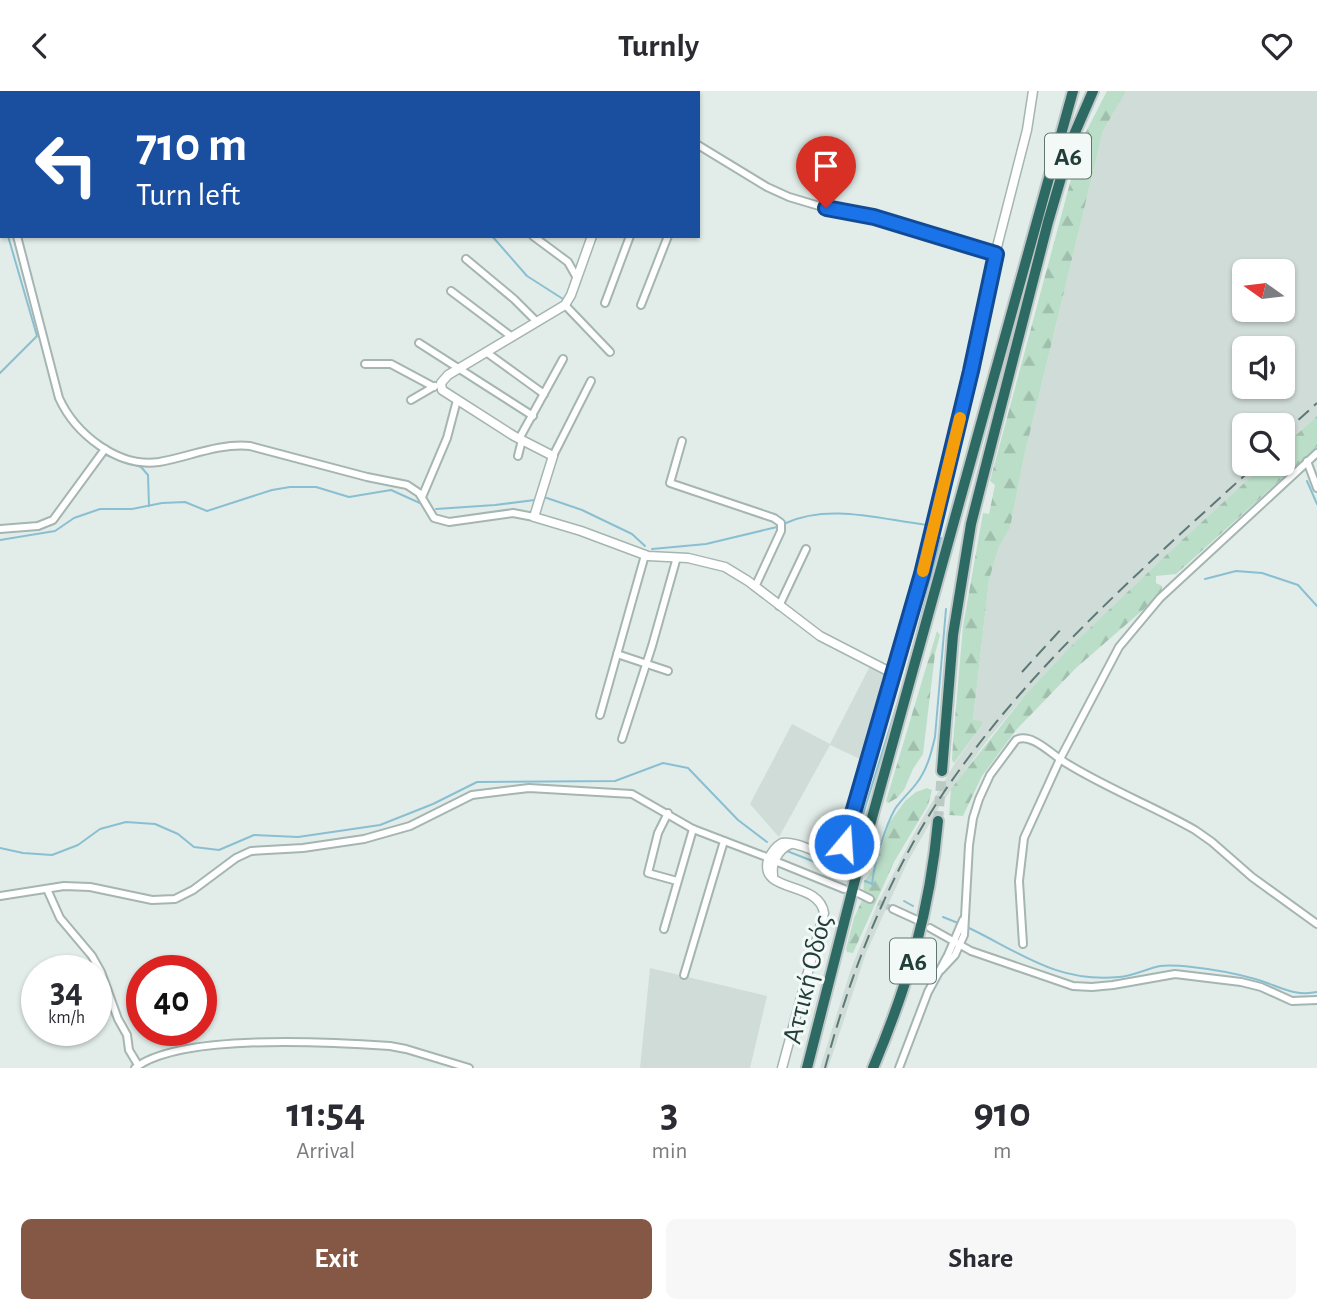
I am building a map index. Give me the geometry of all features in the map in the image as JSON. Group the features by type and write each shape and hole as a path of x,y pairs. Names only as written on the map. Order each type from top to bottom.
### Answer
{"highway":[{"name":"Αττική Οδός","path":"807,1068 865,846 1073,91"},
{"name":"Α6","path":"942,771 954,624 971,524 1048,222 1073,137 1093,91"},
{"name":"Α6","path":"873,1068 913,964 927,900 938,821"}],"street":[{"path":"782,1068 824,913 822,904 815,895 779,883 772,874 772,860 785,846 795,843 830,855 840,850 844,844 922,574 1027,129 1033,91"},
{"path":"700,146 767,187 789,197 826,208 874,217 996,254"},
{"path":"18,238 59,398 71,421 105,449 127,458 153,462 224,447 250,446 367,477 398,482 412,488 422,497 435,517 449,523 513,513 581,531 645,555 677,557 725,567 831,642 892,673"},
{"path":"536,238 568,262 577,278"},
{"path":"411,400 565,305 591,238"},
{"path":"605,303 629,238"},
{"path":"641,305 667,238"},
{"path":"466,259 537,321"},
{"path":"451,292 512,337"},
{"path":"565,305 610,352"},
{"path":"419,342 533,416"},
{"path":"486,352 544,394"},
{"path":"518,456 521,439 563,359"},
{"path":"366,364 391,364 437,386 446,394 553,456"},
{"path":"534,517 553,456 591,381"},
{"path":"422,497 447,438 457,400"},
{"path":"682,441 670,483 774,518 781,523 781,531 755,587"},
{"path":"0,529 38,526 53,520 105,449"},
{"path":"1023,944 1019,881 1024,838 1101,678 1133,628 1160,598 1317,453"},
{"path":"1307,461 1317,488"},
{"path":"779,606 806,549"},
{"path":"600,716 645,555"},
{"path":"622,740 677,557"},
{"path":"617,654 668,671"},
{"path":"899,1068 928,992 957,944 964,918 973,818 979,799 990,775 1016,740 1022,737 1032,739 1060,759 1195,830 1252,877 1317,924"},
{"path":"0,896 64,886 90,887 152,900 175,899 251,851 349,842 419,822 465,798 481,793 544,788 637,795 693,829 844,889"},
{"path":"668,813 659,833 648,873 677,881"},
{"path":"664,929 693,829"},
{"path":"684,975 724,841"},
{"path":"47,889 60,918 92,956 101,972 137,1067 157,1056 190,1048 281,1043 406,1048 469,1068"},
{"path":"858,893 870,898"},
{"path":"893,909 917,921"},
{"path":"930,928 987,957 1073,986 1113,985 1175,974 1241,982 1261,987 1292,1001 1317,1000"}],"shaded area":[{"path":"1126,91 1317,91 1317,416 1295,436 1295,413 1232,413 1232,476 1252,476 1071,646 986,742 941,804 908,861 866,953 828,1068 820,1068 851,969 877,905 917,828 955,763 982,725 981,721 973,721 989,580 999,545 1010,528 1024,457 1103,131"},
{"path":"870,666 885,674 860,759 830,745 779,837 750,804 792,724 830,744"},
{"path":"650,968 767,996 750,1068 640,1068"}],"green space":[{"path":"1107,91 1126,91 1103,131 1024,457 1010,528 999,546 989,580 973,720 982,721 982,725 954,763 953,742 963,626 983,513 989,514 995,485 990,481 1070,183 1086,132"},
{"path":"1317,416 1317,447 1295,467 1295,436"},
{"path":"1252,476 1285,476 1176,574 1156,576 1156,583 1162,586 1161,592 1076,668 1016,730 982,776 963,816 949,815 951,789 1026,694 1071,646"},
{"path":"937,631 940,635 935,654 923,754 904,790 888,803 886,801"},
{"path":"927,788 932,790 928,805 894,862 853,953 847,952 854,918 863,898 864,882 876,865 889,823 905,801 916,792"}],"waterway":[{"path":"0,373 37,336 9,238"},
{"path":"494,238 527,276 563,299"},
{"path":"106,455 141,467 148,475 149,506"},
{"path":"1307,481 1317,504"},
{"path":"0,540 55,531 74,518 100,509 132,509 185,502 207,511 272,490 290,487 316,487 349,497 391,490 422,504"},
{"path":"544,497 582,510 632,534 645,546"},
{"path":"436,509 535,500"},
{"path":"786,523 820,514 838,514 928,525"},
{"path":"652,549 706,544 777,527"},
{"path":"848,870 846,869 906,676 941,538"},
{"path":"1205,579 1236,571 1262,573 1298,585 1317,606"},
{"path":"872,884 880,846 891,816 920,779 932,750 946,609"},
{"path":"0,848 52,855 78,845 100,829 126,822 155,824 178,834 194,847 219,850 254,835 298,837 380,825 433,804 477,782 615,781 663,763 688,768 738,820 767,842"},
{"path":"787,851 820,864 845,869"},
{"path":"865,881 875,885"},
{"path":"904,901 913,906"},
{"path":"943,917 958,923"},
{"path":"969,928 1040,964 1077,975 1119,977 1160,966 1180,966 1241,975 1293,992 1317,992"}],"tunnel":[{"path":"938,821 942,771"},
{"path":"870,899 893,909"}],"railway":[{"path":"1295,423 1317,403"},
{"path":"825,1068 859,960 873,925 905,857 944,792 977,746 1051,660 1132,579 1244,476"},
{"path":"1022,672 1063,627"}],"slow traffic":[{"path":"923,571 960,418"}],"route":[{"path":"826,208 874,217 996,254 922,574 844,844"}]}
